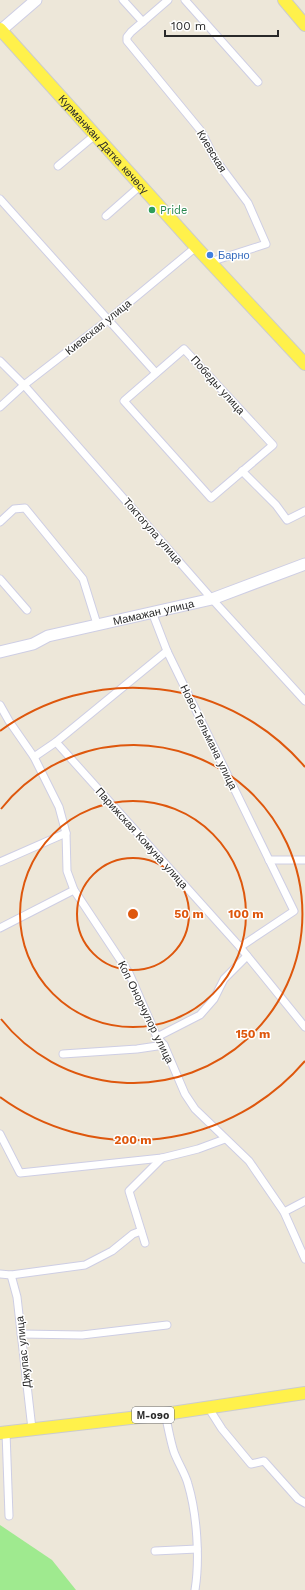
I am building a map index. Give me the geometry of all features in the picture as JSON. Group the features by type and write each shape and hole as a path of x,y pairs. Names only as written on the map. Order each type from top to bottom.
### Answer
{"main road":[{"path":"284,0 305,25"},
{"name":"Курманжан Датка көчөсү","path":"0,30 196,248 305,364"},
{"name":"М-090","path":"3,1433 165,1414 305,1393"}],"street":[{"path":"0,30 36,0"},
{"path":"123,0 143,22 168,0"},
{"path":"185,0 258,82"},
{"name":"Киевская","path":"143,22 131,32 127,37 127,41 201,131 215,159 248,204 266,244 210,262"},
{"path":"58,166 95,135"},
{"path":"106,216 140,186"},
{"path":"0,199 156,373"},
{"name":"Киевская улица","path":"0,407 24,385 108,320 196,248"},
{"name":"Победы улица","path":"184,348 273,445 211,498 124,401 156,373 184,348"},
{"name":"Токтогула улица","path":"0,361 24,385 212,599 305,701"},
{"path":"242,471 276,505 287,520 305,511"},
{"path":"0,522 14,509 25,508 83,579 97,624"},
{"name":"Мамажан улица","path":"0,652 33,644 48,636 212,599 305,564"},
{"path":"0,579 27,610"},
{"name":"Ново-Тельмана улица","path":"152,612 167,651 294,911 240,947"},
{"path":"34,757 56,742 167,651"},
{"name":"Коп Онорчулор улица","path":"0,705 9,721 34,757 59,807 66,833 67,871 74,890 129,973 157,1037 164,1045 185,1094 194,1109 250,1161 284,1212 305,1259"},
{"name":"Парижская Комуна улица","path":"56,742 240,947 305,1027"},
{"path":"0,862 66,833"},
{"path":"269,860 305,860"},
{"path":"0,928 74,890"},
{"path":"157,1037 200,1015 214,998 224,979 247,956"},
{"path":"63,1054 137,1049 164,1045"},
{"path":"0,1134 20,1173 162,1158 198,1149 225,1139"},
{"path":"145,1243 129,1191 162,1158"},
{"path":"284,1212 305,1202"},
{"path":"0,1274 11,1274 85,1264 112,1251 133,1234 141,1231"},
{"name":"Джупас улица","path":"11,1274 17,1297 32,1429"},
{"path":"21,1334 82,1335 167,1325"},
{"path":"208,1407 222,1430 251,1464 264,1461 298,1499 305,1503"},
{"path":"165,1414 174,1452 188,1483 194,1516 197,1549 197,1575 195,1590"},
{"path":"3,1433 9,1516"},
{"path":"155,1551 197,1549"}],"green space":[{"path":"0,1525 52,1560 76,1590 0,1590"}],"place":[{"name":"Pride","path":"152,210"},
{"name":"Барно","path":"210,255"}]}
